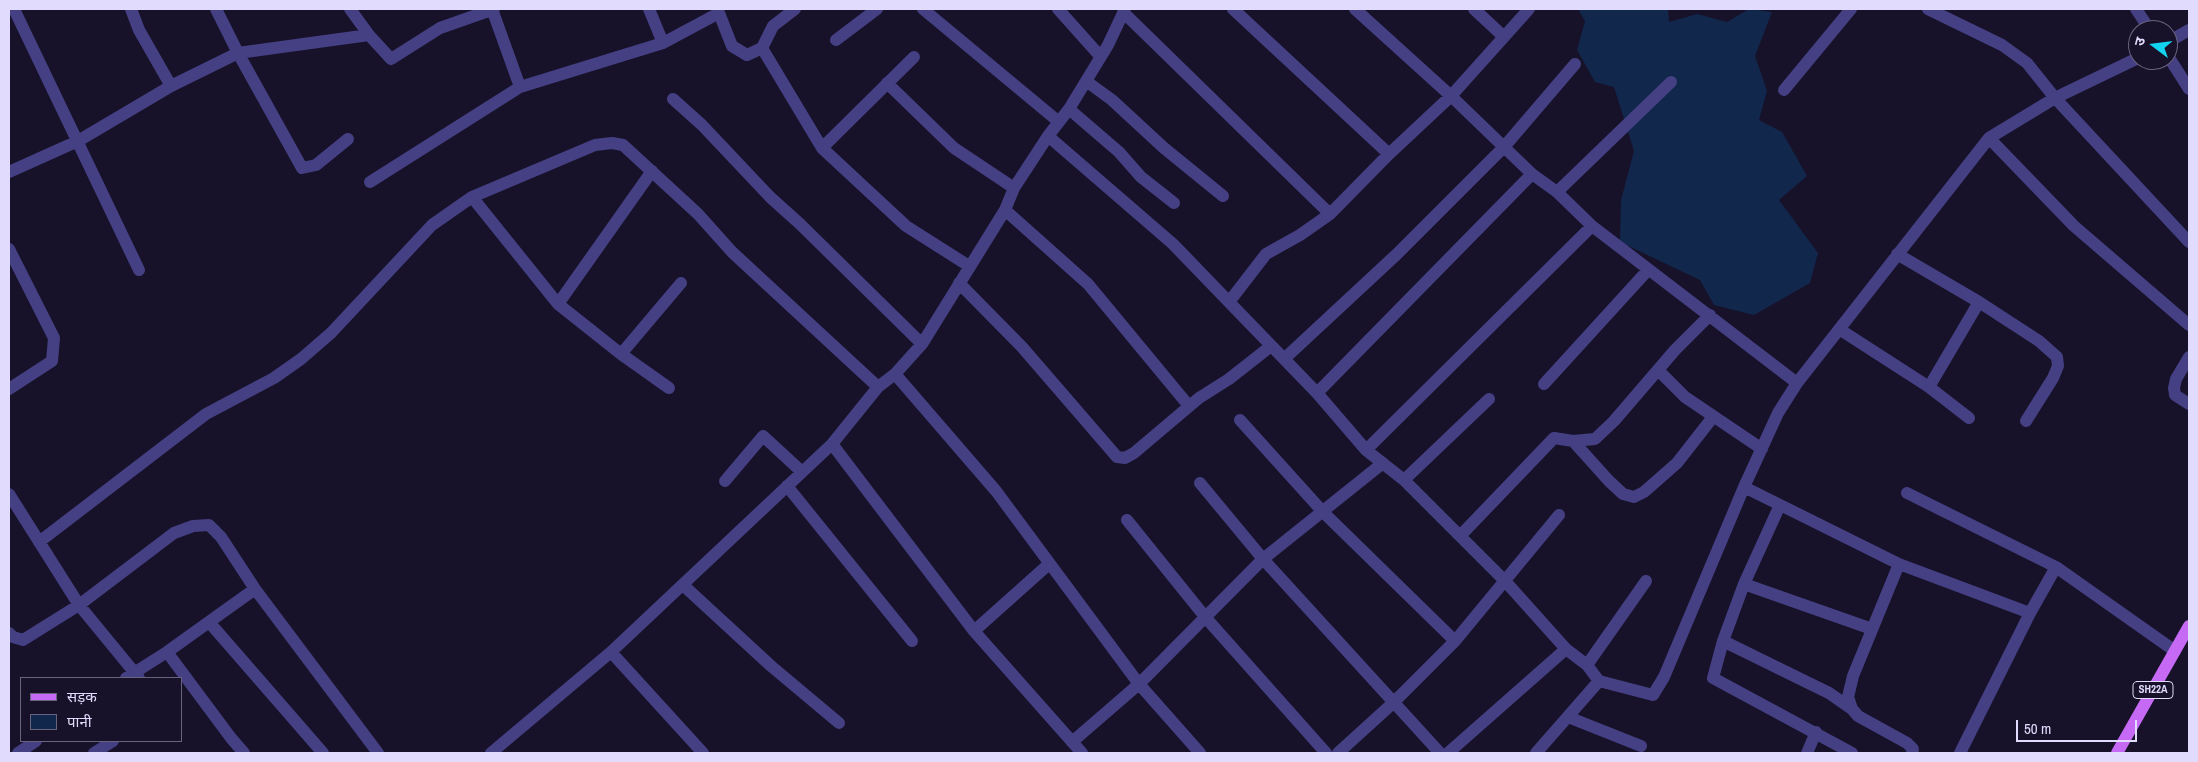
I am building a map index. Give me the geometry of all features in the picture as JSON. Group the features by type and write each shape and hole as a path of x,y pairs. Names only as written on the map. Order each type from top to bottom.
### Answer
{"main road":[{"name":"SH22A","path":"2117,753 2189,626"}],"street":[{"path":"14,9 139,270"},
{"path":"130,9 139,30 171,86"},
{"path":"216,9 238,53 302,168 316,165 348,139"},
{"path":"350,9 369,35 391,58 440,28 493,9 520,87"},
{"path":"649,9 664,43"},
{"path":"370,182 520,87 664,43 718,11 732,46 747,55 762,48 773,26 795,9"},
{"path":"836,40 876,9"},
{"path":"923,9 1059,122"},
{"path":"1058,9 1100,56"},
{"path":"1233,9 1389,154"},
{"path":"1356,9 1451,96 1532,174 1557,192 1592,226 1798,383"},
{"path":"1474,9 1503,36"},
{"path":"1229,302 1266,254 1300,235 1330,214 1389,154 1451,96 1528,9"},
{"path":"1928,9 2002,45 2027,63 2055,98 2189,242"},
{"path":"2136,9 2143,20"},
{"path":"491,753 611,652 832,444 878,387 895,374 922,344 958,283 1005,210 1014,188 1048,136 1069,109 1100,56 1108,46 1124,10 1330,214"},
{"path":"1784,90 1843,11"},
{"path":"2178,36 2189,30"},
{"path":"9,172 78,141 171,86 238,53 369,35"},
{"path":"762,48 822,148 906,226 969,266"},
{"path":"822,148 914,56"},
{"path":"1048,136 1173,244 1317,393 1366,450 1404,480 1505,581 1566,649 1587,665 1599,680 1653,695 1664,677 1744,487 1778,413 1798,383 1896,254 1989,138 2055,98 2128,63"},
{"path":"1284,359 1397,254 1504,147 1575,64"},
{"path":"2177,70 2189,89"},
{"path":"1086,81 1112,100 1164,148 1223,196"},
{"path":"1557,192 1671,82"},
{"path":"886,83 954,148 1014,188"},
{"path":"673,99 702,125 770,197 922,344"},
{"path":"1069,109 1119,152 1141,178 1174,203"},
{"path":"1989,138 2074,226 2187,319"},
{"path":"39,542 206,414 274,378 301,359 343,320 432,225 472,198 595,146 612,143 623,145 698,214 732,252 878,387"},
{"path":"558,304 652,171"},
{"path":"1317,393 1532,174"},
{"path":"472,198 558,304 621,354 669,388"},
{"path":"1005,210 1088,284 1189,406"},
{"path":"1366,450 1592,226"},
{"path":"9,249 54,338 52,361 9,389"},
{"path":"1896,254 1979,302 2040,341 2057,358 2058,366 2053,378 2026,421"},
{"path":"1544,384 1648,270"},
{"path":"621,354 681,283"},
{"path":"958,283 1022,347 1117,457 1126,458 1134,453 1189,406 1271,346"},
{"path":"1929,387 1979,302"},
{"path":"1460,536 1554,438 1573,441 1595,440 1710,315"},
{"path":"1839,329 1929,387 1969,418"},
{"path":"2189,357 2176,379 2174,388 2175,395 2189,404"},
{"path":"1658,370 1685,397 1762,448"},
{"path":"895,374 996,491 1139,684 1200,753"},
{"path":"1404,480 1489,399"},
{"path":"1573,441 1608,481 1623,494 1634,497 1644,492 1677,463 1713,417"},
{"path":"1240,420 1323,512 1455,641"},
{"path":"725,480 763,436 802,472"},
{"path":"832,444 974,631 1082,753"},
{"path":"1072,742 1139,684 1264,559 1383,463"},
{"path":"1200,483 1264,559 1393,704 1440,753"},
{"path":"787,486 912,641"},
{"path":"1744,487 1898,564 2030,613"},
{"path":"1907,493 2056,567 2175,652"},
{"path":"9,494 79,605 133,676 255,589"},
{"path":"1780,505 1744,584 1723,641 1712,678 1816,732 1852,753"},
{"path":"1338,753 1393,704 1455,641 1559,515"},
{"path":"1127,520 1206,618 1326,753"},
{"path":"10,637 23,640 79,605 174,534 193,526 209,525 221,537 255,589 378,753"},
{"path":"974,631 1049,564"},
{"path":"1852,709 1848,697 1853,676 1898,564"},
{"path":"1960,753 2030,613 2056,567"},
{"path":"1587,665 1646,581"},
{"path":"1744,584 1872,629"},
{"path":"683,585 771,666 839,723"},
{"path":"209,622 323,753"},
{"path":"1723,641 1828,693 1852,709 1858,716 1907,743 1913,749 1912,753"},
{"path":"1448,753 1566,649"},
{"path":"168,652 244,753"},
{"path":"611,652 703,753"},
{"path":"1536,753 1599,680"},
{"path":"1568,717 1641,746"},
{"path":"1807,753 1816,732"},
{"path":"18,753 34,742"},
{"path":"94,753 112,742"}],"water":[{"path":"1578,9 1668,9 1669,22 1697,14 1727,22 1749,9 1772,12 1755,56 1767,91 1759,120 1782,132 1807,176 1779,200 1818,253 1810,283 1754,315 1714,305 1700,280 1620,242 1621,200 1634,151 1614,87 1595,82 1577,50 1585,21"}]}
